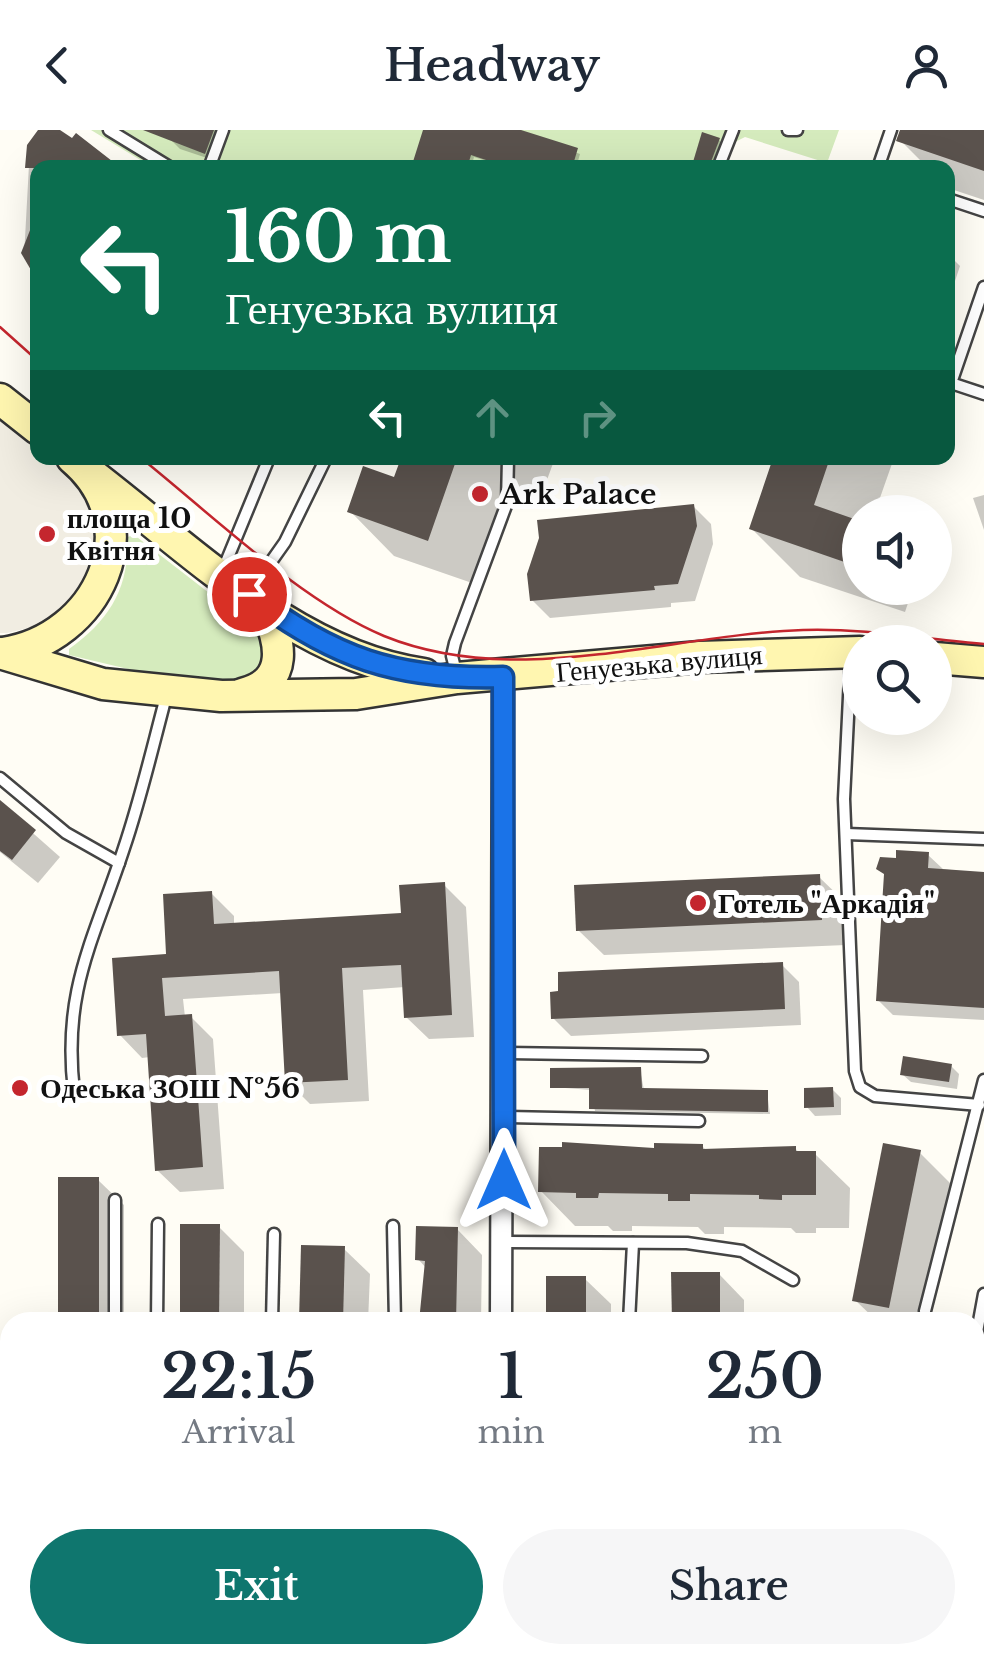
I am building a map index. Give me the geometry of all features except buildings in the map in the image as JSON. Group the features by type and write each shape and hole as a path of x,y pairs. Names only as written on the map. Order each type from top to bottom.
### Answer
{"main road":[{"path":"0,399 30,423"},
{"path":"0,653 43,643 62,631 86,608 103,578 108,557 108,512 81,465"},
{"name":"Генуезька вулиця","path":"81,465 256,600 337,652 376,666 457,678"},
{"path":"221,696 252,691 276,672 280,646 256,600"},
{"name":"Генуезька вулиця","path":"0,653 103,684 221,696 356,694 457,678 700,657 842,652"},
{"path":"952,659 984,662"}],"street":[{"path":"501,1312 505,1117 503,677"}],"lane":[{"path":"109,130 158,160"},
{"path":"212,160 223,130"},
{"path":"721,160 733,130"},
{"path":"788,130 797,130"},
{"path":"881,160 891,130"},
{"path":"955,201 984,211"},
{"path":"955,374 984,287"},
{"path":"955,384 984,394"},
{"path":"221,573 266,465"},
{"path":"256,600 323,465"},
{"path":"457,678 452,656 507,503 508,465"},
{"path":"74,1092 69,1027 92,928 119,863 167,692"},
{"path":"851,735 846,834 855,1071 860,1086 875,1096 980,1105"},
{"path":"0,778 86,848 119,863"},
{"path":"846,834 984,839"},
{"path":"505,1053 702,1056"},
{"path":"925,1311 984,1080"},
{"path":"505,1117 699,1121"},
{"path":"114,1312 115,1200"},
{"path":"157,1312 158,1224"},
{"path":"393,1226 394,1312"},
{"path":"272,1312 274,1234"},
{"path":"504,1242 687,1243 742,1251 793,1280"},
{"path":"630,1312 633,1243"}],"green space":[{"path":"91,130 839,130 828,160 745,137 733,143 727,160 140,160"},
{"path":"133,534 262,635 267,666 241,683 183,682 69,655 69,649 95,627 114,601 125,572 127,538"}],"shaded area":[{"name":"площа 10 Квітня","path":"0,420 30,444 30,465 56,465 72,478 90,508 95,542 88,576 69,605 41,625 0,633"}],"tram line":[{"path":"0,327 30,354"},
{"path":"149,465 321,602 384,636 435,651 486,659 539,659 803,630 871,632 984,644"}],"place":[{"name":"Ark Palace","path":"480,494"},
{"name":"площа 10 Квітня","path":"47,534"},
{"name":"Готель \"Аркадія\"","path":"698,903"},
{"name":"Одеська ЗОШ №56","path":"20,1088"}],"route":[{"path":"249,594 308,637 376,666 457,678 503,677 504,1180"}]}
